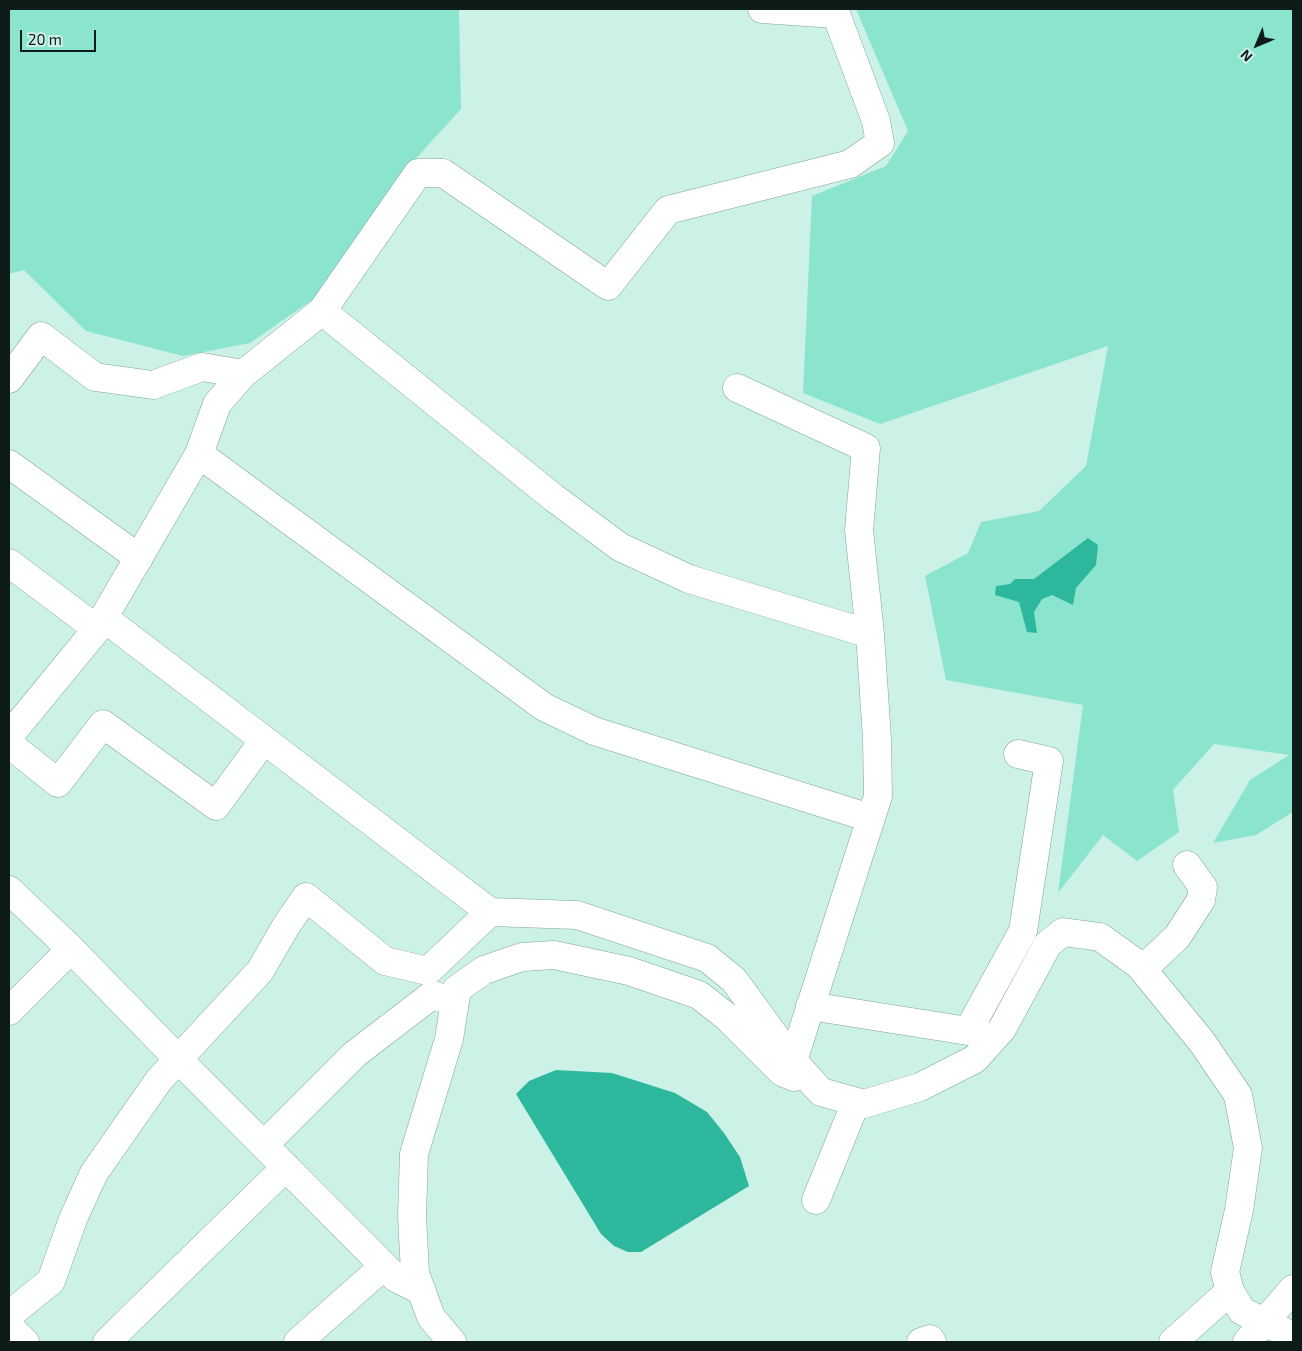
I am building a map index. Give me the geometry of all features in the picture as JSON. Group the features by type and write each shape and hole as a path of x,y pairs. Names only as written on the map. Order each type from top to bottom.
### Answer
{"street":[{"path":"9,736 101,624 199,454 217,404 242,374 322,311 418,173 443,173 608,286 668,210 850,164 880,143 876,121 836,14 762,9"},
{"path":"322,311 554,498 620,548 689,579 870,634"},
{"path":"9,379 41,336 95,377 153,384 202,367 242,374"},
{"path":"737,388 866,448 859,530 870,634 877,739 878,796 793,1061"},
{"path":"199,454 544,707 594,730 870,818"},
{"path":"9,464 139,558"},
{"path":"9,563 101,624 264,740 490,912 577,915 708,958 734,980 793,1061 821,1092 864,1104 920,1087 975,1059 1002,1029 1048,944 1063,932 1100,937 1143,969 1202,1042 1238,1095 1248,1148 1239,1210 1225,1272 1230,1291 1242,1311 1293,1336"},
{"path":"9,744 58,783 103,724 216,806 264,740"},
{"path":"810,1006 968,1031 1023,931 1049,761 1018,754"},
{"path":"1143,969 1177,937 1201,900 1203,887 1187,865"},
{"path":"12,897 71,949 396,1278 422,1291"},
{"path":"9,1315 51,1281 73,1220 94,1172 159,1080 260,971 286,926 306,897 385,961 428,971 490,912"},
{"path":"9,1011 71,949"},
{"path":"452,1342 431,1316 414,1273 412,1216 414,1154 449,1040 457,989 484,970 522,957 554,955 629,971 699,995 727,1017 782,1072 818,1088"},
{"path":"264,1146 354,1054 432,995 455,1002"},
{"path":"816,1200 856,1102"},
{"path":"107,1342 286,1168"},
{"path":"298,1342 384,1266"},
{"path":"1247,1342 1293,1289"},
{"path":"1173,1342 1230,1291"},
{"path":"9,1327 25,1342"},
{"path":"920,1342 930,1339 932,1342"}],"shaded area":[{"path":"9,9 459,9 461,109 409,166 318,296 250,343 183,356 86,331 24,270 9,274"},
{"path":"856,9 1293,9 1293,812 1256,835 1213,843 1250,780 1289,755 1214,744 1173,790 1179,832 1137,861 1103,835 1058,893 1083,705 946,680 925,576 968,553 981,522 1039,511 1086,466 1108,346 880,424 803,393 812,196 886,166 908,131"},
{"path":"1088,538 1098,545 1096,565 1076,588 1073,605 1052,595 1042,599 1034,612 1037,633 1027,632 1019,602 995,595 996,586 1010,584 1015,579 1034,579"},
{"path":"556,1070 612,1073 675,1093 707,1112 740,1157 749,1186 641,1252 628,1252 614,1246 601,1234 516,1094 529,1081"}]}
